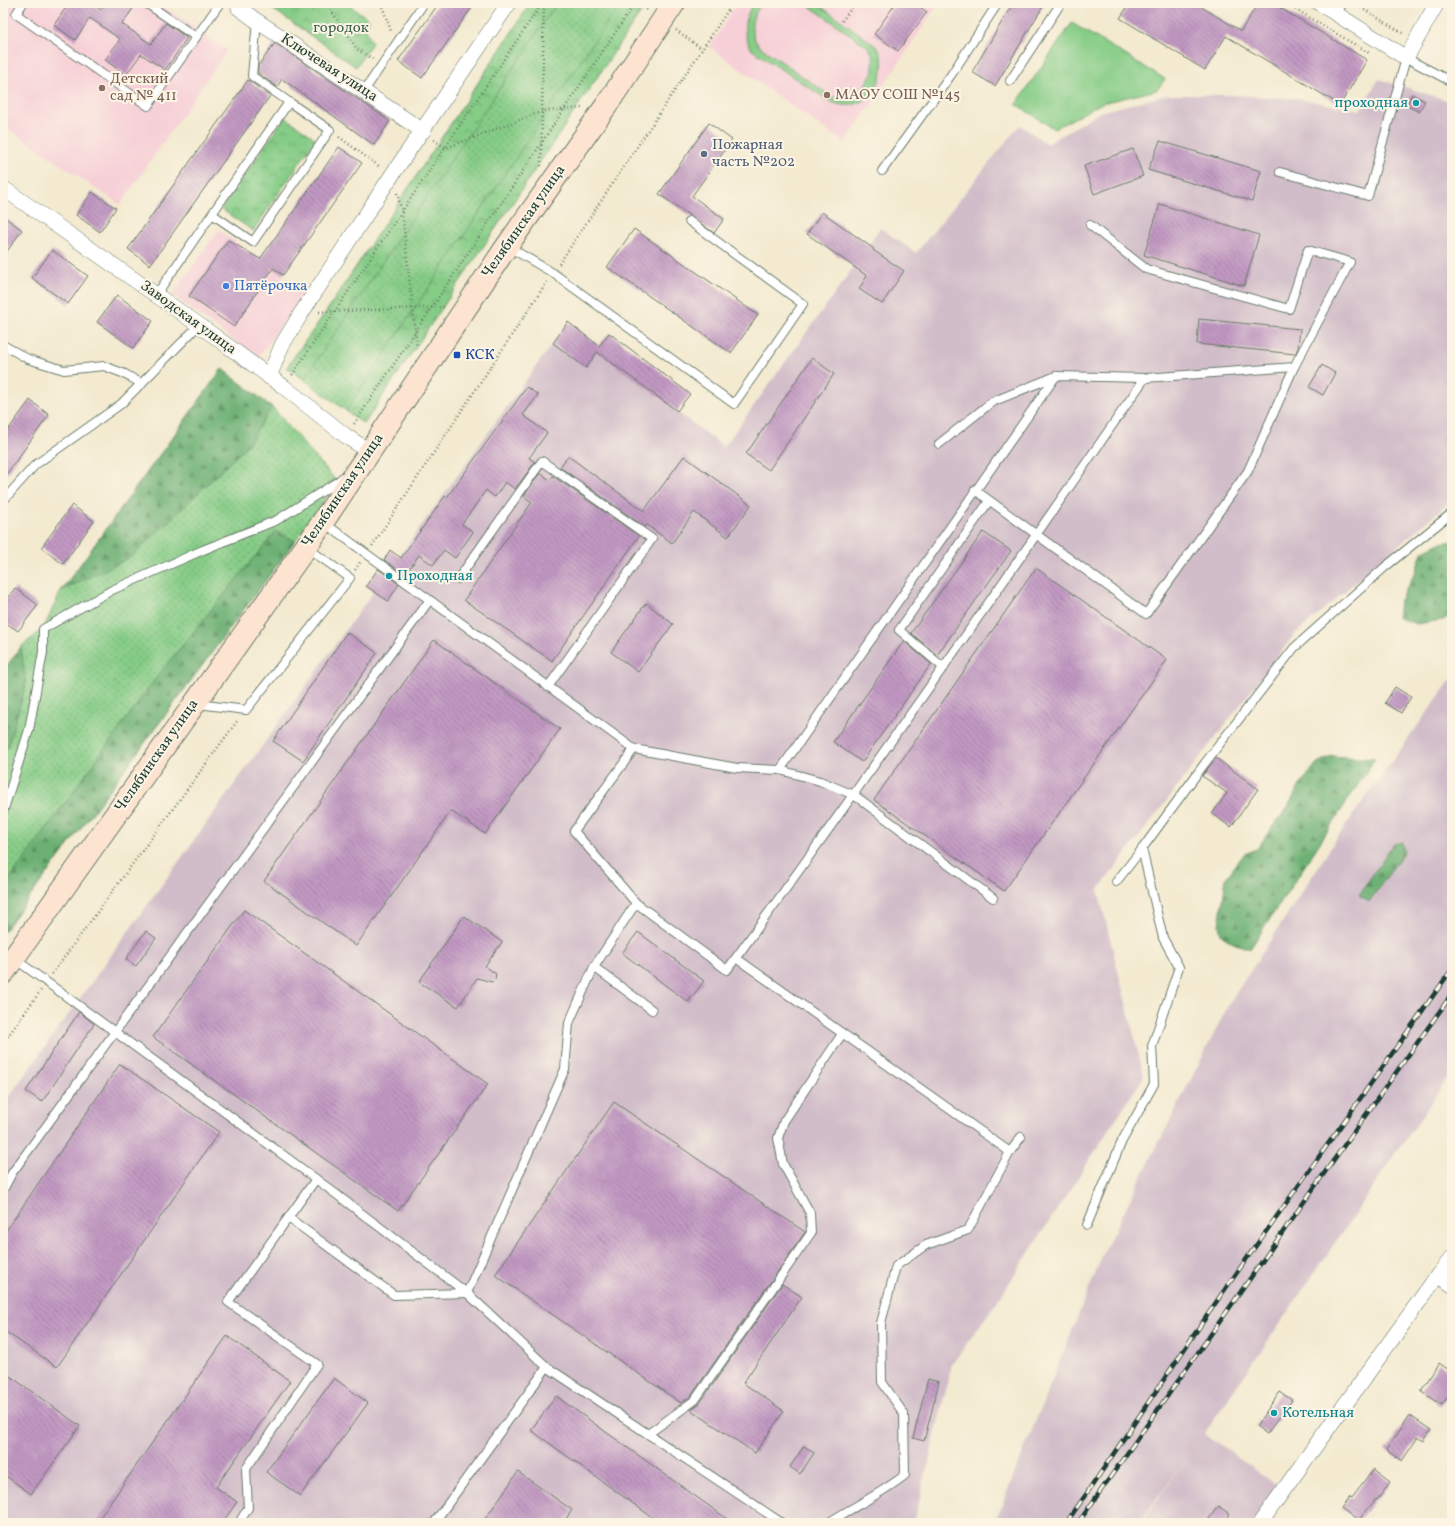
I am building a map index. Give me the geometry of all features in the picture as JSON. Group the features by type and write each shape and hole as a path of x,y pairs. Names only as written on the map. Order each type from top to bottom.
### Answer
{"street":[{"name":"Ключевая улица","path":"241,3 239,8 257,21 423,131"},
{"path":"269,377 282,345 302,312 392,175 509,3"},
{"name":"Челябинская улица","path":"8,965 306,547 466,306 606,106 674,3"},
{"path":"1319,3 1340,9 1406,58 1437,3"},
{"name":"Заводская улица","path":"3,188 199,325 284,387 346,436 370,452"},
{"path":"1260,1523 1438,1275 1452,1258"},
{"path":"1438,1275 1452,1285"}],"lane":[{"path":"23,3 16,14 148,106 220,3"},
{"path":"146,3 196,37"},
{"path":"364,91 424,3"},
{"path":"882,171 951,75 998,3"},
{"path":"1010,81 1060,3"},
{"path":"212,214 253,242 330,130 252,76 257,21"},
{"path":"1280,172 1368,196 1406,58 1452,82"},
{"path":"156,295 289,102"},
{"path":"507,246 553,273 734,404 803,304 689,221"},
{"path":"975,490 1146,614 1248,471 1294,367 1350,262 1308,250 1289,309 1146,269 1090,225"},
{"path":"3,501 35,465 121,404 199,325"},
{"path":"3,345 28,359 64,370 104,366 125,374 142,384"},
{"path":"939,444 992,402 1056,376 1145,378 1294,367"},
{"path":"780,770 1056,376"},
{"path":"634,750 574,831 636,903 728,970 944,668 1145,378"},
{"path":"3,812 29,730 43,652 43,629 112,590 277,520 337,482 370,452"},
{"path":"458,579 542,461 652,539 548,686"},
{"path":"944,668 899,630 989,501"},
{"path":"1116,882 1205,763 1294,648 1385,567 1452,513"},
{"path":"322,522 367,553 429,601 548,686 634,750 737,768 780,770 820,781 854,795 993,898"},
{"path":"195,703 246,710 350,578 306,547"},
{"path":"3,1190 12,1173 429,601"},
{"path":"1087,1225 1122,1141 1154,1084 1152,1046 1179,967 1163,938 1142,849"},
{"path":"467,1293 565,1069 569,1024 594,967 636,903"},
{"path":"736,958 1010,1152"},
{"path":"8,965 46,982 316,1178 467,1293 548,1366 782,1523"},
{"path":"594,967 652,1010"},
{"path":"648,1434 695,1400 811,1233 810,1213 783,1164 778,1138 784,1121 842,1034"},
{"path":"828,1523 857,1504 887,1489 905,1475 904,1414 882,1382 882,1324 896,1266 926,1245 968,1230 1010,1152 1021,1137"},
{"path":"239,1523 248,1508 246,1469 317,1364 228,1302 316,1178"},
{"path":"289,1218 394,1295 467,1293"},
{"path":"434,1523 548,1366"}],"path":[{"path":"321,3 328,6 357,48 362,52"},
{"path":"381,3 396,44"},
{"path":"541,170 543,111 543,3"},
{"path":"284,387 543,3"},
{"path":"346,436 636,3"},
{"path":"350,578 733,3"},
{"path":"842,21 855,3"},
{"path":"1285,3 1370,54"},
{"path":"1353,3 1416,42"},
{"path":"446,148 543,111 564,109"},
{"path":"330,130 392,175 402,212 416,332 419,377"},
{"path":"326,312 466,306"},
{"path":"3,1043 46,982 246,710"}],"shaded area":[{"name":"Детский сад № 411","path":"3,3 158,3 227,50 120,205 3,125"},
{"name":"МАОУ СОШ №145","path":"737,3 939,3 845,143 709,47"},
{"path":"1379,79 1452,102 1452,500 1294,635 1098,890 1144,1076 994,1306 952,1364 914,1523 3,1523 3,1105 553,343 586,368 597,352 724,447 841,285 880,228 916,253 1020,125 1047,144 1100,112 1167,95 1232,95 1299,99 1360,110"},
{"path":"219,230 305,293 258,358 172,295"},
{"path":"1452,678 1452,1072 1204,1434 1280,1487 1252,1523 1142,1523 1185,1460 1140,1523 993,1523 999,1512 1105,1249 1229,1004 1341,832"}],"green space":[{"name":"городок","path":"264,3 346,3 369,19 366,29 372,43 356,67"},
{"path":"531,3 647,3 364,424 287,367 326,312"},
{"path":"531,3 557,3 304,379 287,367 326,312"},
{"path":"620,3 647,3 364,424 346,411"},
{"path":"753,3 763,3 755,13 752,24 753,35 759,46 832,97 847,99 861,91 873,71 873,55 868,47 805,3 815,3 827,10 879,49 883,65 882,73 876,88 865,99 858,103 841,105 834,103 752,50 746,37 745,21"},
{"path":"1072,23 1165,79 1157,90 1102,103 1054,129 1016,104"},
{"path":"285,117 316,139 253,231 221,209"},
{"path":"222,369 272,407 337,482 295,541 3,933 3,671 21,647 43,629 61,591"},
{"path":"222,369 272,407 247,446 131,557 61,591"},
{"path":"276,531 295,541 4,931 3,888 159,674"},
{"path":"1452,541 1452,615 1443,620 1416,624 1398,618 1400,600 1415,573 1422,552 1440,543"},
{"path":"21,647 26,684 8,746 3,753 3,671"},
{"path":"1332,756 1375,759 1250,949 1233,943 1221,935 1219,925 1226,878 1244,854 1257,849 1286,810 1300,785 1317,763"},
{"path":"1402,842 1404,852 1369,902 1359,895 1393,844"}],"building":[{"path":"69,3 91,3 101,10 106,3 137,3 122,24 151,44 166,23 187,38 165,70 141,54 126,75 105,60 120,39 90,18 75,40 54,25"},
{"path":"439,3 475,3 422,78 398,61"},
{"path":"896,3 914,3 927,12 898,51 874,34"},
{"path":"1013,3 1045,3 995,86 972,72"},
{"path":"1130,3 1195,3 1241,31 1258,3 1272,3 1367,60 1340,105 1226,36 1205,70 1120,18"},
{"path":"275,43 390,121 374,145 282,79 277,87 258,73 258,66"},
{"path":"248,80 270,96 150,265 128,249"},
{"name":"проходная","path":"1412,94 1425,101 1419,112 1406,105"},
{"path":"709,123 732,140 692,196 724,219 714,233 659,194"},
{"path":"1160,141 1261,171 1252,201 1148,170"},
{"path":"339,147 362,163 283,275 273,268 234,327 189,296 228,240 260,259"},
{"path":"1133,149 1143,176 1094,194 1084,166"},
{"path":"92,192 116,208 100,232 76,215"},
{"path":"1160,204 1259,235 1244,286 1144,255"},
{"path":"822,212 904,271 882,304 859,289 867,276 807,234"},
{"path":"3,216 22,230 3,257"},
{"path":"634,229 758,315 731,353 607,267"},
{"path":"52,250 88,276 68,304 32,278"},
{"path":"117,295 153,321 133,348 97,322"},
{"path":"1199,319 1300,329 1298,348 1295,354 1197,344"},
{"path":"568,322 599,346 609,333 690,394 677,411 597,352 586,368 553,343"},
{"path":"812,358 834,374 769,470 746,454"},
{"path":"1322,365 1335,373 1323,395 1309,387"},
{"path":"527,387 538,395 523,415 547,433 529,458 535,462 515,489 505,482 495,497 486,490 462,524 473,532 455,558 444,550 433,565 419,555 405,575 384,560 390,550 401,558 445,496 447,497"},
{"path":"30,400 49,415 3,479 3,437"},
{"path":"568,456 644,511 684,456 751,505 728,537 694,512 672,543 647,525 645,527 560,467"},
{"path":"540,473 550,480 553,476 639,536 552,661 464,600 532,502 524,496"},
{"path":"72,505 94,521 63,564 41,548"},
{"path":"983,532 1011,551 937,655 911,633"},
{"path":"1036,568 1167,660 1004,891 874,800"},
{"path":"378,569 399,584 388,601 366,586"},
{"path":"15,588 38,605 18,631 3,621 3,604"},
{"path":"646,603 673,624 638,672 611,652"},
{"path":"347,632 377,653 303,761 273,741"},
{"path":"434,640 560,729 485,834 451,811 356,946 264,881"},
{"path":"903,642 905,642 931,664 862,762 833,742"},
{"path":"1395,687 1411,697 1401,713 1385,703"},
{"path":"1216,758 1258,789 1231,827 1212,814 1227,793 1202,776"},
{"path":"244,910 488,1084 398,1211 153,1037"},
{"path":"464,916 502,942 485,966 496,974 495,979 492,982 477,978 458,1007 419,982"},
{"path":"146,931 156,938 136,966 126,959"},
{"path":"638,932 704,981 688,1002 622,953"},
{"path":"79,1012 94,1024 42,1102 26,1091"},
{"path":"120,1064 219,1132 57,1367 3,1330 3,1235"},
{"path":"614,1102 805,1232 691,1396 681,1403 495,1275"},
{"path":"782,1284 802,1297 743,1383 784,1411 755,1453 691,1410 700,1403"},
{"path":"227,1336 290,1381 216,1487 237,1502 222,1523 96,1523"},
{"path":"1439,1363 1452,1372 1452,1390 1442,1405 1421,1391"},
{"path":"3,1371 80,1426 31,1494 3,1474"},
{"path":"334,1378 368,1403 300,1496 266,1472"},
{"path":"928,1379 939,1382 924,1441 913,1438"},
{"name":"Котельная","path":"1280,1392 1292,1400 1267,1434 1256,1426"},
{"path":"556,1396 733,1523 660,1523 531,1430"},
{"path":"1409,1415 1431,1430 1424,1441 1418,1437 1402,1461 1386,1450"},
{"path":"804,1446 814,1453 800,1474 790,1467"},
{"path":"1374,1469 1391,1482 1358,1521 1341,1508 1350,1497 1352,1498"},
{"path":"518,1472 572,1510 563,1523 482,1523"},
{"path":"1218,1506 1230,1514 1224,1523 1206,1523"}],"railway":[{"path":"1066,1523 1221,1295 1452,969"},
{"path":"1078,1523 1452,994"}],"place":[{"name":"Детский сад № 411","path":"102,88"},
{"name":"МАОУ СОШ №145","path":"827,95"},
{"name":"проходная","path":"1416,103"},
{"name":"Пожарная часть №202","path":"704,154"},
{"name":"Пятёрочка","path":"226,286"},
{"name":"КСК","path":"457,355"},
{"name":"Проходная","path":"389,576"},
{"name":"Котельная","path":"1274,1413"}]}
